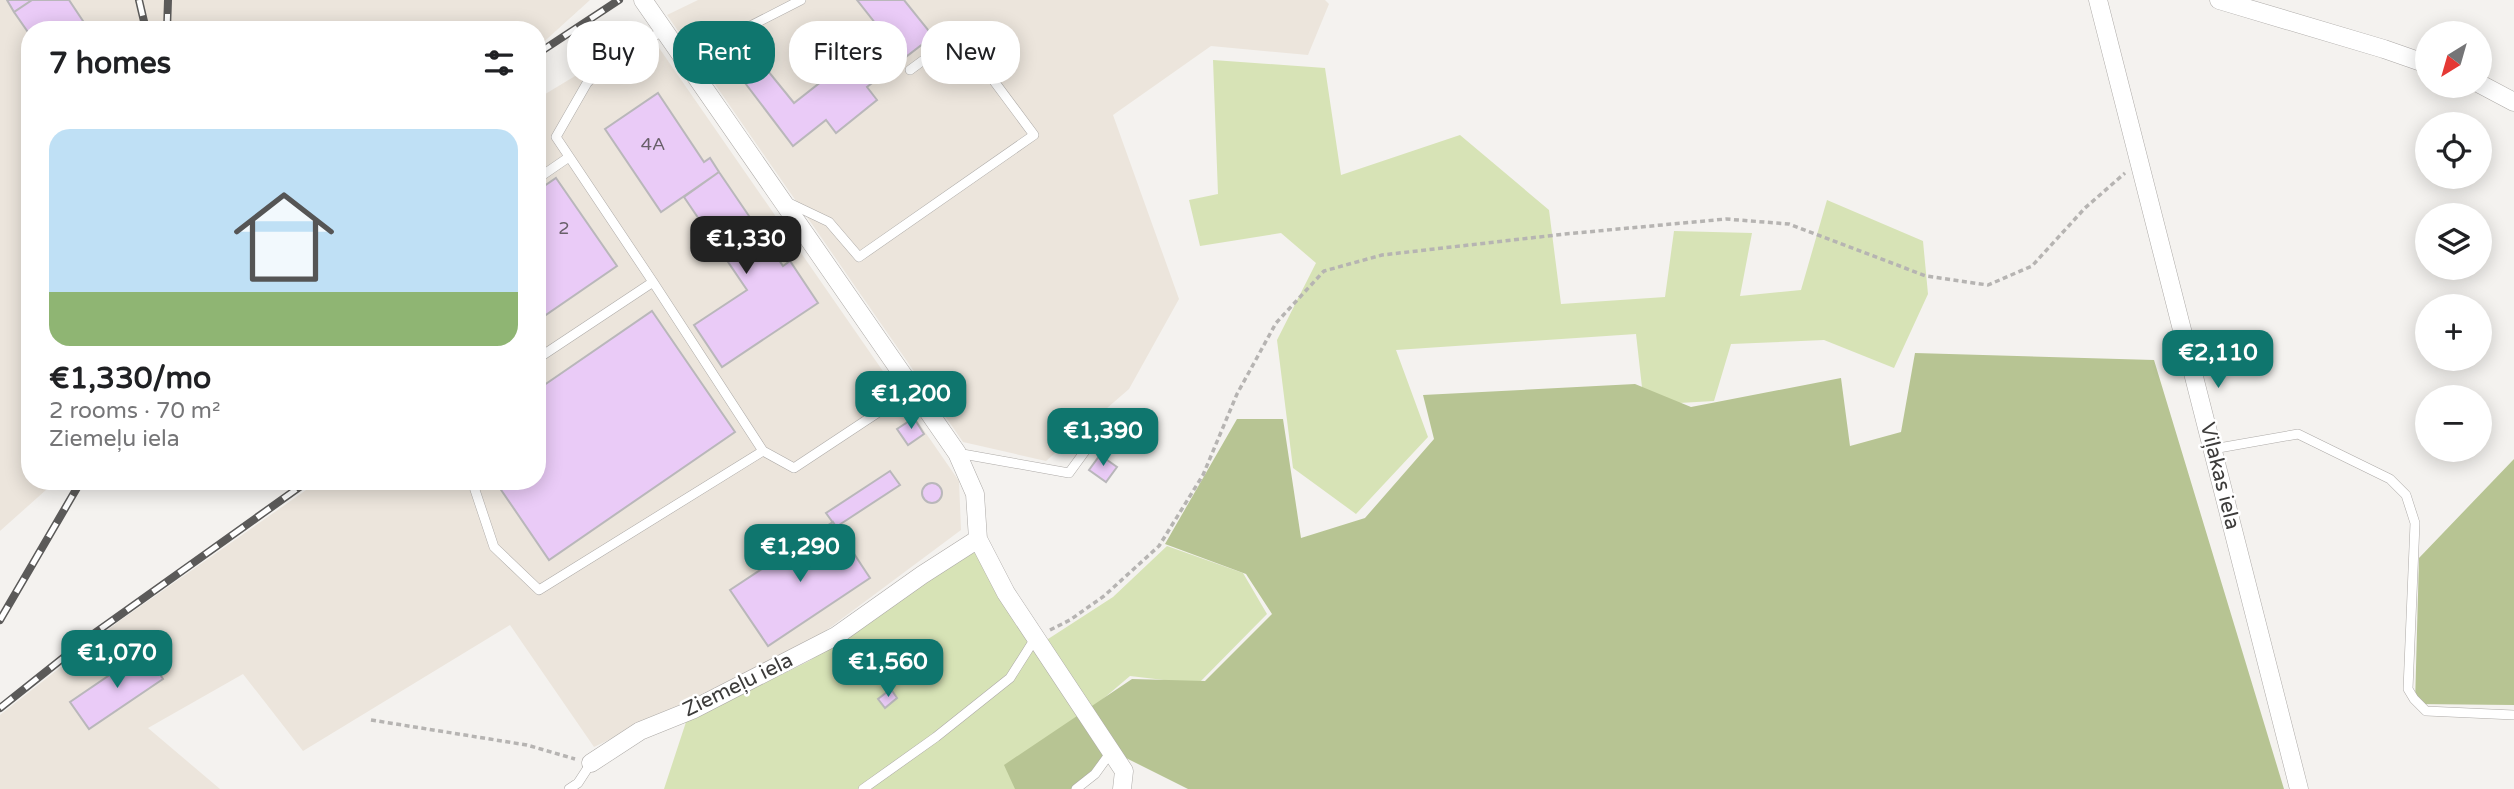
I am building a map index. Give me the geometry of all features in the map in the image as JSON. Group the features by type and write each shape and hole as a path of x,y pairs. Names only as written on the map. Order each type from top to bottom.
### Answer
{"street":[{"path":"643,0 673,44"},
{"name":"Viļakas iela","path":"2098,0 2299,789"},
{"path":"2219,0 2415,60"},
{"path":"701,84 957,453 975,494 978,539 1006,593 1124,771 1122,789"},
{"path":"2492,90 2514,102"},
{"name":"Ziemeļu iela","path":"590,763 640,731 692,710 836,636 978,539"}],"lane":[{"path":"760,21 801,0"},
{"path":"664,30 599,70 587,83 556,137 763,451 794,468 912,390"},
{"path":"779,198 829,222 859,257 1034,135 959,34 910,70"},
{"path":"546,173 569,157"},
{"path":"546,353 653,282"},
{"path":"2213,449 2298,433 2390,479 2406,495 2415,523 2408,689 2426,711 2514,715"},
{"path":"957,453 1069,473 1088,447"},
{"path":"475,490 495,547 539,590 763,451"},
{"path":"863,789 936,737 1010,678 1036,637"},
{"path":"1076,789 1096,774 1111,752"},
{"path":"569,789 578,783 590,763"}],"path":[{"path":"1036,637 1070,620 1104,596 1159,546 1203,475 1237,394 1276,323 1324,271 1382,255 1565,233 1726,219 1789,224 1926,276 1988,285 2032,266 2085,208 2129,169 2141,164"},
{"path":"371,720 527,746 590,763"}],"shaded area":[{"path":"0,0 590,0 546,40 546,21 21,21 21,490 46,490 0,531"},
{"path":"698,0 1325,0 1329,4 1308,55 1211,46 1113,115 1179,299 1129,389 1046,461 963,442 715,84 775,84 775,21 673,21 673,24 667,15"},
{"path":"659,48 673,68 673,84 684,84 959,481 961,530 812,641 594,747 510,625 303,751 243,674 148,728 220,789 0,789 0,715 118,622 306,490 546,490 546,94 567,81 567,84 659,84"}],"green space":[{"path":"1213,60 1325,68 1341,175 1460,135 1549,210 1561,304 1665,297 1674,231 1752,233 1740,296 1801,290 1827,200 1923,241 1928,294 1894,368 1824,340 1731,344 1714,401 1644,405 1636,334 1396,350 1428,437 1356,514 1293,468 1277,340 1316,263 1281,233 1200,246 1189,200 1218,194"},
{"path":"1915,353 2154,360 2284,789 1188,789 1118,754 1075,789 1015,789 1004,765 1132,679 1205,681 1272,614 1246,574 1165,544 1237,419 1283,419 1301,538 1365,518 1434,439 1423,395 1635,384 1691,407 1841,378 1850,446 1901,432"},
{"path":"2514,459 2514,705 2415,704 2419,558"},
{"path":"1167,546 1243,573 1267,614 1198,684 1130,676 1090,710 1045,641 1113,597"},
{"path":"974,551 1107,758 1074,789 664,789 686,722 809,661"}],"building":[{"path":"7,0 32,0 14,12"},
{"path":"32,0 69,0 83,21 21,22 14,12"},
{"path":"857,0 904,0 921,21 921,45 907,56 907,21 874,21"},
{"path":"775,80 794,103 818,84 871,84 867,87 877,100 836,133 826,120 793,146 746,84 775,84"},
{"path":"658,93 704,162 710,158 719,172 661,212 605,129"},
{"path":"719,172 783,266 790,261 818,303 722,367 694,325 747,290 684,197"},
{"path":"556,178 617,266 546,315 546,185"},
{"path":"652,311 735,432 549,560 501,490 546,490 546,384"},
{"path":"914,418 924,434 908,445 897,429"},
{"path":"1097,422 1108,428 1100,441 1089,435"},
{"path":"1100,455 1117,467 1106,482 1089,470"},
{"path":"890,471 900,485 836,527 826,513"},
{"path":"932,483 939,486 942,493 939,500 932,503 925,500 922,493 925,486"},
{"path":"833,522 870,578 768,646 730,590"},
{"path":"145,651 163,679 89,729 70,702"},
{"path":"917,660 925,672 917,678 908,666"},
{"path":"891,689 897,698 885,708 878,699"}],"railway":[{"path":"139,0 144,21"},
{"path":"167,21 168,0"},
{"path":"546,48 619,0"},
{"path":"0,620 76,490"},
{"path":"0,708 92,635 295,490"}]}
